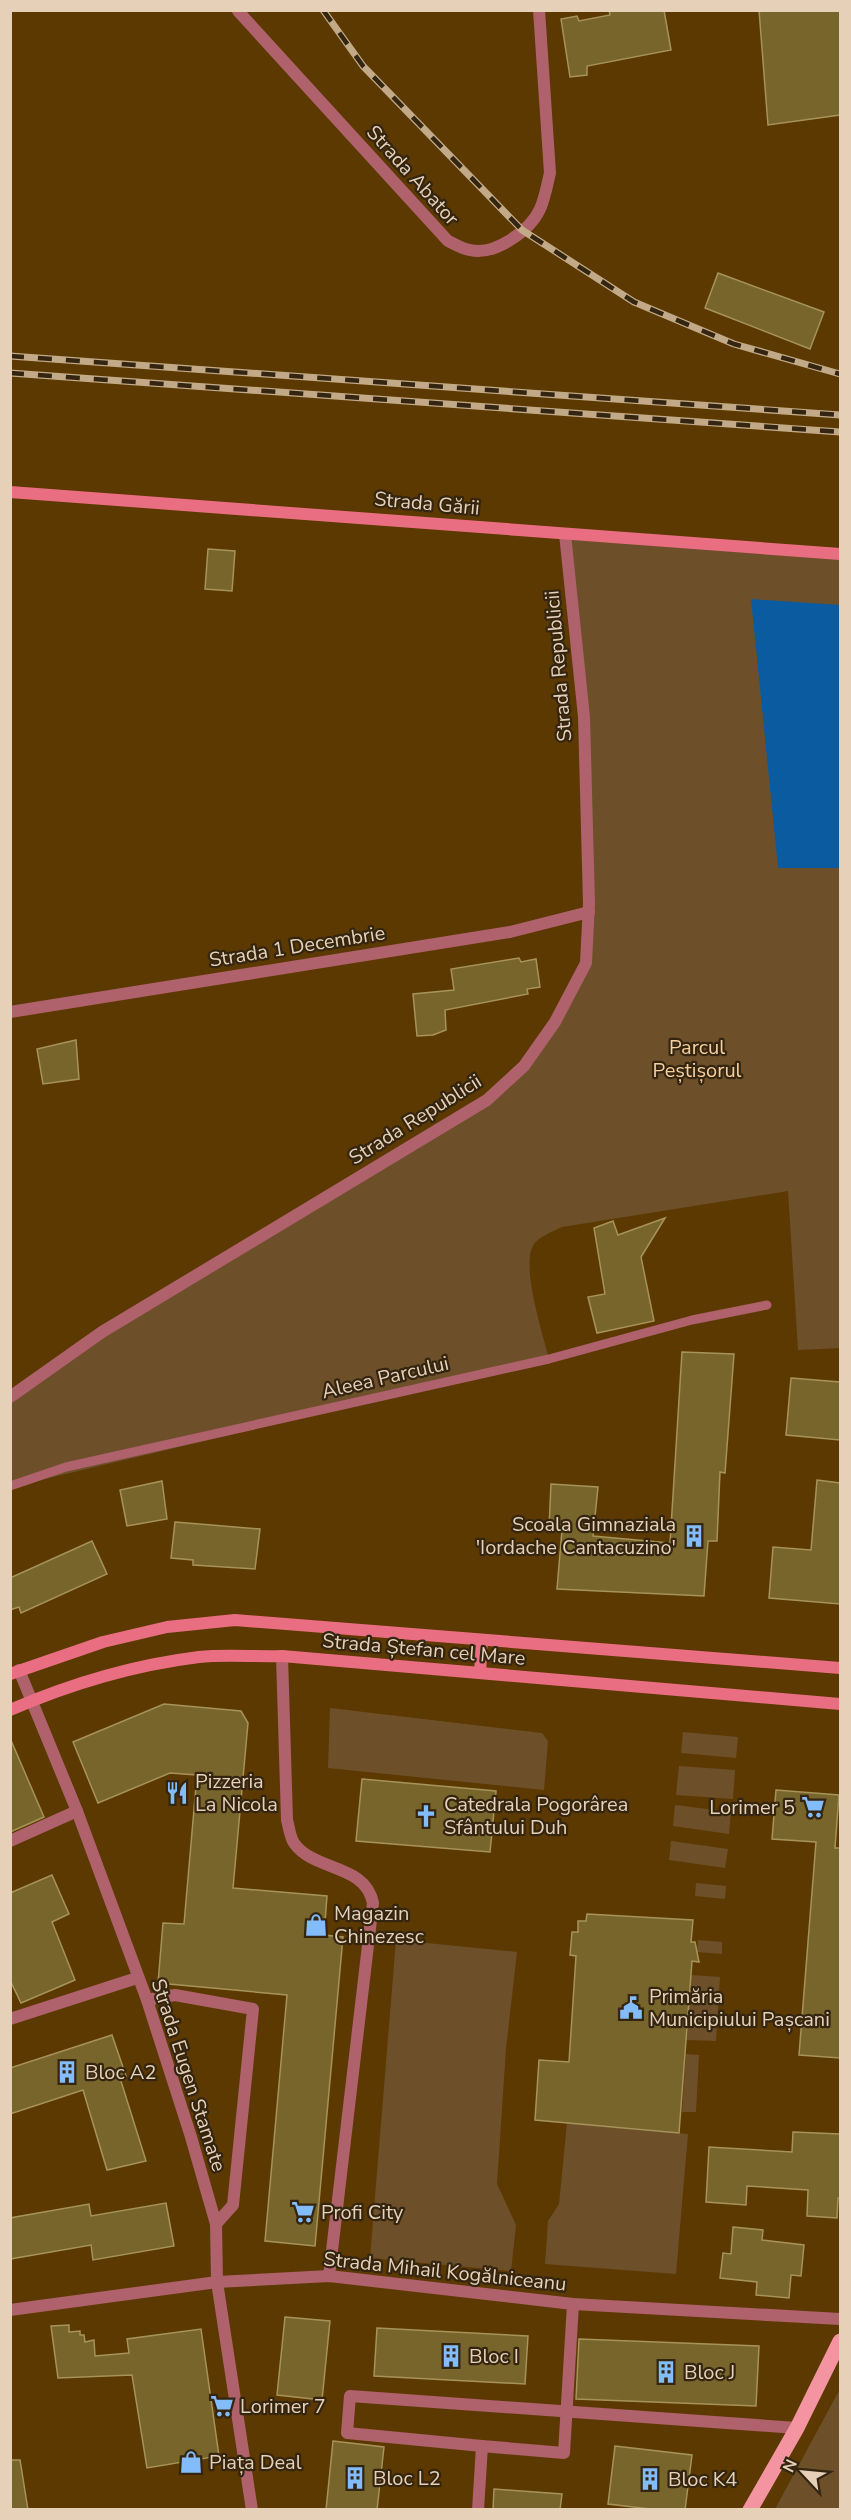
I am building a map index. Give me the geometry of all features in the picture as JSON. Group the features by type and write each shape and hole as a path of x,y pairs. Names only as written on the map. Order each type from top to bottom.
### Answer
{"main road":[{"name":"Strada Gării","path":"10,492 840,554"},
{"name":"Strada Ștefan cel Mare","path":"15,1672 103,1642 167,1627 235,1620 840,1668"},
{"path":"480,1673 482,1640"},
{"name":"Strada Ștefan cel Mare","path":"10,1710 45,1694 156,1665 200,1657 282,1656 840,1704"},
{"path":"750,2510 797,2428 840,2342"}],"street":[{"name":"Strada Abator","path":"238,11 448,242 471,251 496,248 532,223 540,208 550,173 539,10"},
{"name":"Strada Republicii","path":"10,1397 102,1332 487,1100 524,1065 555,1022 586,963 588,912 584,717 566,534"},
{"name":"Strada 1 Decembrie","path":"10,1012 510,932 588,912"},
{"path":"282,1656 287,1820 294,1842 312,1857 357,1877 370,1892 373,1903 329,2276"},
{"name":"Strada Eugen Stamate","path":"15,1672 32,1701 77,1811 147,2000 216,2224 217,2282 252,2510"},
{"path":"10,1841 77,1811"},
{"path":"10,2019 137,1978"},
{"path":"147,2000 175,1995 253,2008 233,2205 216,2224"},
{"name":"Strada Mihail Kogălniceanu","path":"10,2310 217,2282 329,2276 573,2304 840,2319"},
{"path":"573,2304 568,2412 564,2453 347,2433 350,2396 568,2412 797,2428"},
{"path":"478,2510 482,2446"}],"lane":[{"name":"Aleea Parcului","path":"10,1486 66,1467 549,1359 692,1320 767,1305"}],"green space":[{"name":"Parcul Peștișorul","path":"565,534 840,554 840,1348 798,1350 788,1191 562,1227 537,1241 530,1254 534,1300 549,1359 11,1487 10,1397 102,1332 487,1100 524,1065 586,963 584,717"},
{"path":"330,1708 542,1733 548,1741 544,1790 328,1768"},
{"path":"683,1732 738,1737 736,1758 681,1753"},
{"path":"679,1766 735,1770 733,1799 676,1795"},
{"path":"675,1805 731,1812 729,1834 673,1826"},
{"path":"671,1841 728,1849 725,1868 669,1860"},
{"path":"696,1883 726,1886 725,1899 695,1896"},
{"path":"396,1940 517,1952 506,2049 497,2184 516,2225 511,2271 370,2258"},
{"path":"698,1940 722,1942 722,1954 697,1952"},
{"path":"691,1975 720,1977 716,2041 687,2040"},
{"path":"686,2054 699,2055 696,2112 682,2112"},
{"path":"567,2123 688,2134 676,2274 545,2264 548,2221 559,2204"},
{"path":"840,2389 840,2509 775,2509"}],"water":[{"path":"751,599 840,605 840,868 778,868"}],"building":[{"path":"609,10 664,10 671,50 587,66 587,75 570,77 561,19 577,16 579,21 610,15"},
{"path":"759,10 840,10 840,115 768,125"},
{"path":"718,273 824,312 810,349 705,308"},
{"path":"208,549 235,551 232,591 205,589"},
{"path":"519,958 521,962 536,959 540,987 527,989 528,994 445,1010 446,1030 433,1035 417,1036 413,994 454,990 451,969"},
{"path":"76,1040 79,1079 43,1084 37,1049"},
{"path":"665,1218 641,1257 654,1321 597,1333 588,1297 605,1294 594,1228 613,1221 618,1235"},
{"name":"Scoala Gimnaziala 'Iordache Cantacuzino'","path":"682,1352 734,1354 725,1473 720,1472 717,1541 708,1541 704,1596 557,1589 562,1530 549,1528 551,1484 598,1487 593,1536 670,1543"},
{"path":"791,1378 840,1382 840,1440 786,1435"},
{"path":"817,1480 840,1483 840,1604 769,1598 773,1547 811,1550"},
{"path":"162,1481 167,1519 127,1526 120,1490"},
{"path":"175,1522 260,1529 255,1569 193,1565 193,1560 171,1558"},
{"path":"92,1541 107,1574 21,1613 19,1607 10,1610 10,1578"},
{"path":"164,1704 241,1711 248,1723 233,1888 327,1896 324,1935 343,1937 315,2246 265,2241 287,1995 158,1983 163,1923 184,1924 197,1775 170,1773 98,1803 73,1742"},
{"path":"10,1738 44,1817 10,1832"},
{"name":"Catedrala Pogorârea Sfântului Duh","path":"362,1779 496,1791 490,1852 356,1841"},
{"path":"776,1790 839,1795 835,1848 840,1848 840,2058 799,2055 816,1842 772,1839"},
{"path":"52,1875 69,1914 52,1922 75,1980 21,2003 10,1980 10,1893"},
{"name":"Primăria Municipiului Pașcani","path":"587,1914 693,1920 691,1942 695,1942 699,1962 692,1961 679,2133 535,2120 539,2060 569,2062 576,1956 570,1955 572,1932 578,1932 578,1921 586,1921"},
{"path":"112,2035 126,2076 120,2078 146,2161 107,2170 83,2090 10,2114 10,2068"},
{"path":"793,2132 840,2134 840,2198 838,2198 837,2218 807,2216 808,2190 747,2186 746,2205 706,2202 709,2147 792,2152"},
{"path":"166,2203 174,2246 93,2260 91,2245 10,2259 10,2218 89,2204 91,2216"},
{"path":"733,2227 763,2230 762,2240 804,2245 801,2276 791,2275 789,2298 756,2295 757,2282 720,2278 723,2253 731,2254"},
{"path":"285,2317 330,2321 322,2400 277,2395"},
{"path":"69,2325 69,2332 80,2331 80,2335 84,2335 85,2342 94,2340 95,2356 129,2353 127,2339 201,2329 219,2456 147,2468 132,2375 58,2378 51,2326"},
{"name":"Bloc I","path":"377,2328 528,2336 525,2384 374,2376"},
{"name":"Bloc J","path":"579,2339 759,2346 756,2406 576,2399"},
{"name":"Bloc L2","path":"333,2441 384,2447 377,2510 326,2510"},
{"name":"Bloc K4","path":"615,2446 692,2455 685,2510 659,2510 608,2504"},
{"path":"10,2460 20,2460 28,2510 10,2510"},
{"path":"494,2489 562,2494 560,2510 493,2510"}],"railway":[{"path":"323,10 363,66 522,230 634,302 734,344 840,374"},
{"path":"10,356 840,415"},
{"path":"10,373 840,432"}],"place":[{"name":"Scoala Gimnaziala 'Iordache Cantacuzino'","path":"694,1536"},
{"name":"Pizzeria La Nicola","path":"177,1793"},
{"name":"Lorimer 5","path":"813,1807"},
{"name":"Catedrala Pogorârea Sfântului Duh","path":"426,1816"},
{"name":"Magazin Chinezesc","path":"316,1925"},
{"name":"Primăria Municipiului Pașcani","path":"631,2008"},
{"name":"Bloc A2","path":"67,2072"},
{"name":"Profi City","path":"303,2212"},
{"name":"Bloc I","path":"451,2356"},
{"name":"Bloc J","path":"666,2372"},
{"name":"Lorimer 7","path":"222,2406"},
{"name":"Piața Deal","path":"191,2462"},
{"name":"Bloc L2","path":"355,2478"},
{"name":"Bloc K4","path":"650,2479"}]}
